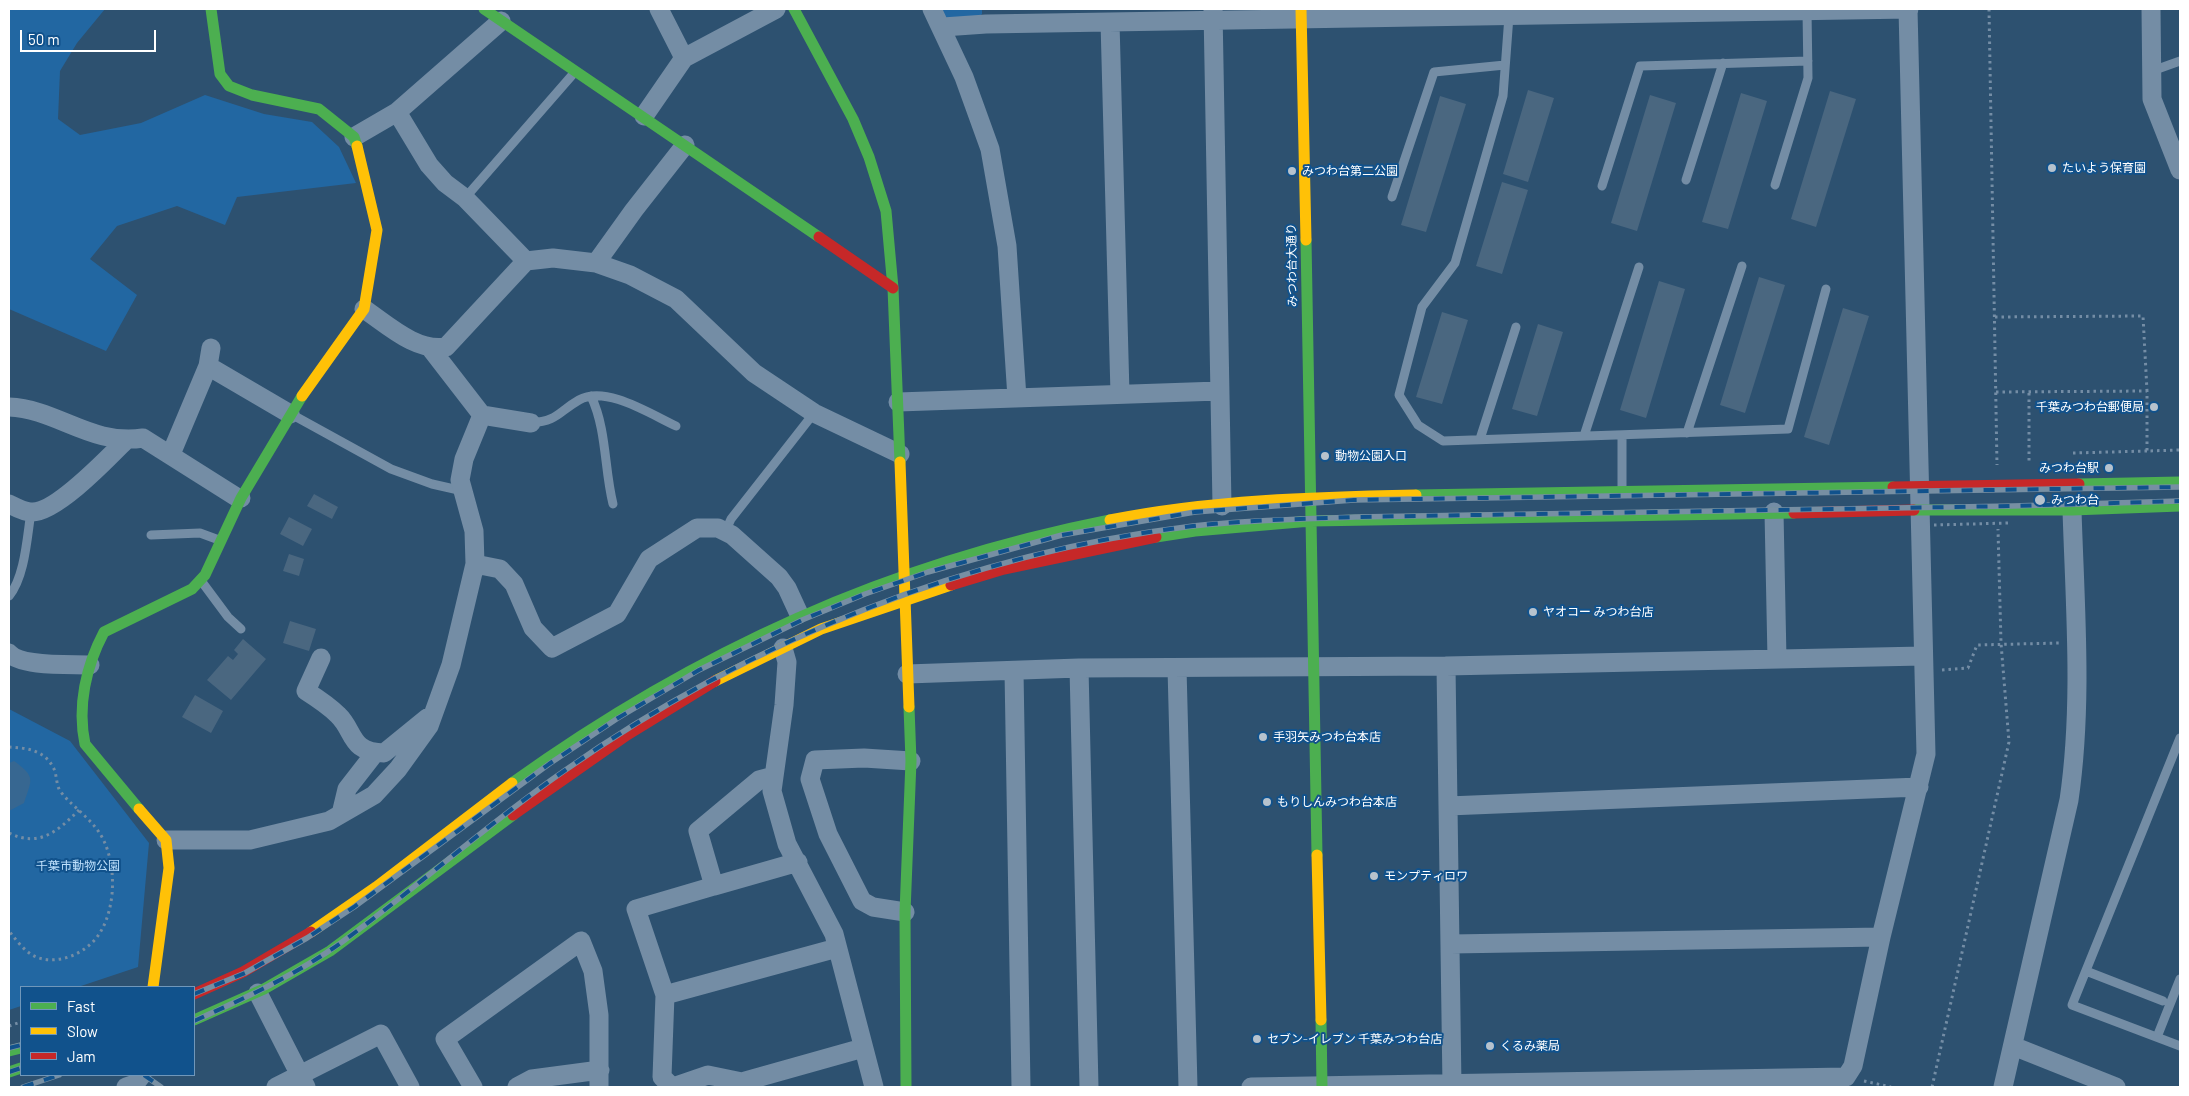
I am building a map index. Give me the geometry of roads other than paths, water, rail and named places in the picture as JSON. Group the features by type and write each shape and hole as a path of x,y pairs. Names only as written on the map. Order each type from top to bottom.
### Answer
{"street":[{"path":"152,986 169,868 166,840 86,744 82,733 90,665 96,646 104,632 192,588 205,575 241,498 290,414 364,309 377,230 363,164 354,137 319,108 252,95 229,86 220,74 211,9"},
{"path":"484,9 644,116 893,288"},
{"path":"659,9 684,58"},
{"path":"644,116 684,58 776,9"},
{"path":"794,9 852,119 869,157 886,211 893,288 911,761 905,912 906,1087"},
{"path":"932,9 964,77 990,149 1007,246 1017,398"},
{"path":"942,27 986,16 1110,22 1213,15 1509,16 1909,9 1926,754 1881,937 1853,1066 1846,1077 1251,1087"},
{"path":"2151,9 2152,98 2180,170"},
{"name":"みつわ台大通り","path":"1301,14 1322,1086"},
{"path":"1213,15 1222,506"},
{"path":"354,137 397,112 501,21"},
{"path":"1110,22 1120,394"},
{"path":"397,112 429,165 446,183 466,198 526,261"},
{"path":"596,263 634,210 685,145"},
{"path":"432,349 446,347 526,261 553,258 596,263 630,275 676,299 754,373 814,413 900,454"},
{"path":"364,309 411,340 432,349 482,415 531,423"},
{"path":"171,454 210,357 290,414"},
{"path":"898,402 1219,391"},
{"path":"9,407 20,407 58,419 93,434 125,441 143,438 238,498 241,498"},
{"path":"166,840 250,840 329,821 374,795 398,769 429,726 434,713 450,665 475,564 474,532 460,480 464,460 482,415"},
{"path":"9,504 31,512 40,510 76,488 125,441"},
{"path":"195,994 260,965 309,935 545,760 614,714 697,664 799,614 905,572 995,545 1119,518 1196,507 1310,497 2180,482"},
{"path":"195,1020 258,993 292,976 330,951 561,780 627,735 710,684 821,629 1004,568 1073,552 1195,531 1311,521 1774,512 1997,509 2072,510 2180,506"},
{"path":"2003,1087 2069,800 2076,745 2076,643 2072,510"},
{"path":"1774,512 1777,660"},
{"path":"475,564 500,569 514,584 533,628 552,648 618,614 649,559 697,528 726,530 779,577 787,588 799,614"},
{"path":"782,648 787,662 784,706 772,791 786,844 798,862 834,934 874,1087"},
{"path":"9,653 23,661 90,665"},
{"path":"321,658 306,691 340,716 354,742 375,753 384,753 434,713"},
{"path":"907,674 1079,668 1314,668 1777,660 1924,663"},
{"path":"1446,666 1452,1085"},
{"path":"1079,668 1089,1087"},
{"path":"1177,668 1188,1087"},
{"path":"1014,671 1021,1087"},
{"path":"341,814 347,789 375,753"},
{"path":"905,912 873,907 862,902 828,834 810,779 815,760 864,758 911,761"},
{"path":"714,886 698,831 759,780 774,776"},
{"path":"1448,806 1919,787"},
{"path":"798,862 636,909 665,995 662,1077 672,1087 708,1075 742,1082 863,1048"},
{"path":"1451,944 1881,937"},
{"path":"472,1087 446,1039 581,941 593,971 598,1015 599,1079 532,1079 517,1087"},
{"path":"665,995 838,948"},
{"path":"258,993 303,1081"},
{"path":"276,1087 303,1081 381,1034 410,1087"},
{"path":"2013,1046 2116,1087"},
{"path":"126,1087 135,1084 141,1076"}],"lane":[{"path":"1775,185 1808,78 1807,11"},
{"path":"1509,16 1503,96 1455,263 1422,307 1399,395 1418,425 1443,441 1788,429 1826,290"},
{"path":"1602,186 1640,66 1808,61"},
{"path":"2152,71 2180,61"},
{"path":"1686,180 1723,64"},
{"path":"1392,197 1434,72 1505,65"},
{"path":"466,198 576,70"},
{"path":"1688,433 1742,266"},
{"path":"1584,436 1638,267"},
{"path":"1480,440 1516,327"},
{"path":"531,423 548,422 579,400 600,394 634,405 676,426"},
{"path":"591,396 600,414 606,450 607,480 614,504"},
{"path":"726,530 731,519 814,413"},
{"path":"290,414 391,469 432,484 463,492"},
{"path":"1622,435 1622,491"},
{"path":"9,596 15,589 26,549 31,512"},
{"path":"151,535 200,532 221,541"},
{"path":"200,580 228,617 241,629"},
{"path":"2180,738 2072,1005 2180,1046"},
{"path":"2086,971 2163,1002"},
{"path":"2157,1037 2180,979"}],"railway":[{"path":"195,994 245,973 307,938 354,907 549,764 618,718 699,670 802,620 865,594 928,572 1062,535 1195,512 1354,500 2180,487"},
{"path":"195,1021 270,985 325,954 370,921 535,791 635,724 709,682 785,643 864,610 944,581 1026,557 1109,539 1193,526 1274,520 2180,501"},
{"path":"9,1048 20,1045"},
{"path":"9,1072 20,1068"},
{"path":"23,1087 56,1076"},
{"path":"145,1076 161,1087"}],"place":[{"name":"たいよう保育園","path":"2052,168"},
{"name":"みつわ台第二公園","path":"1292,171"},
{"name":"千葉みつわ台郵便局","path":"2154,407"},
{"name":"動物公園入口","path":"1325,456"},
{"name":"みつわ台駅","path":"2109,468"},
{"name":"みつわ台","path":"2040,500"},
{"name":"ヤオコー みつわ台店","path":"1533,612"},
{"name":"手羽矢みつわ台本店","path":"1263,737"},
{"name":"もりしんみつわ台本店","path":"1267,802"},
{"name":"モンプティロワ","path":"1374,876"},
{"name":"セブン-イレブン 千葉みつわ台店","path":"1257,1039"},
{"name":"くるみ薬局","path":"1490,1046"}],"park label":[{"name":"千葉市動物公園","path":"78,866"}]}
